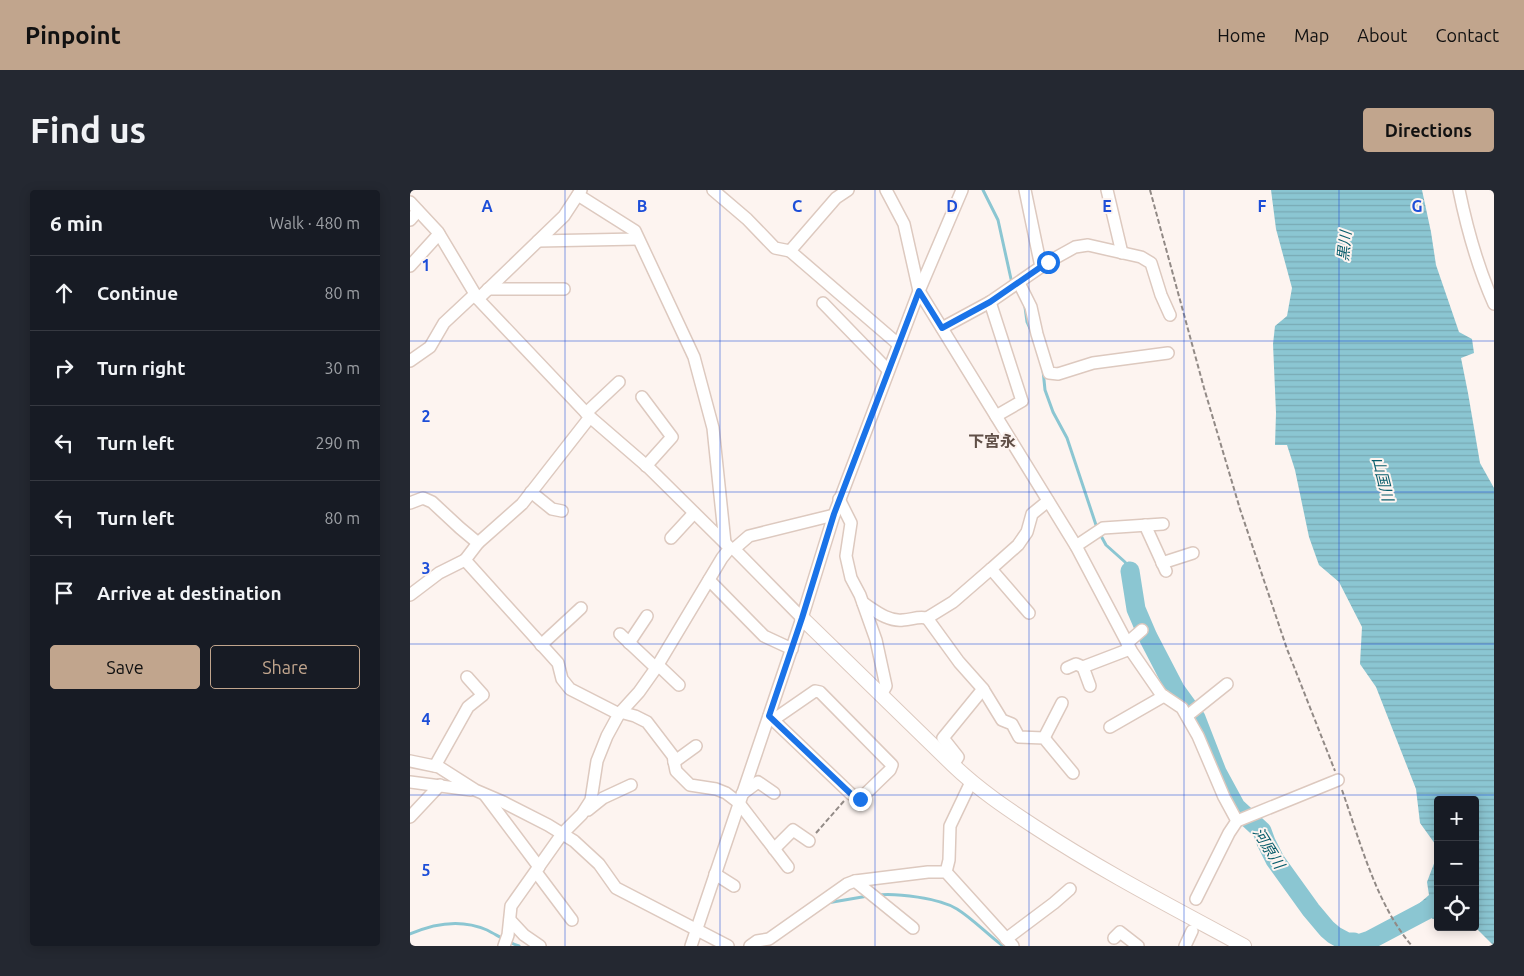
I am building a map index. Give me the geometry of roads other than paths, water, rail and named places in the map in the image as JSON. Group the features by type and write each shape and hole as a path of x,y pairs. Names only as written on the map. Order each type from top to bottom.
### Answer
{"street":[{"path":"714,190 747,219 775,248 790,251 898,344"},
{"path":"790,251 836,198 848,190"},
{"path":"886,190 904,224 919,291 1076,546 1128,646 1161,694 1182,708 1187,716 1237,821"},
{"path":"691,946 741,798 771,718 839,499 919,291 962,190"},
{"path":"1025,190 1041,267"},
{"path":"1107,190 1122,253"},
{"path":"1460,190 1478,262 1494,304"},
{"path":"410,361 430,347 444,323 488,289 564,216 580,192 635,232 694,357 713,428 729,547"},
{"path":"410,202 439,234 477,297 588,415 646,466 971,782 1012,811 1092,862 1244,946"},
{"path":"410,220 418,211"},
{"path":"410,266 439,234"},
{"path":"538,241 638,239"},
{"path":"942,328 990,302 1041,267 1075,247 1088,244 1141,257 1151,263 1161,295 1170,315"},
{"path":"1019,283 1031,307 1049,373 1058,374 1092,363 1168,353"},
{"path":"488,289 564,289"},
{"path":"823,302 888,370"},
{"path":"990,302 1022,401 996,416"},
{"path":"410,595 439,573 465,560 478,543 522,504 588,415 619,382"},
{"path":"642,397 672,437 646,466"},
{"path":"532,492 552,509 562,511"},
{"path":"410,503 423,498 432,502 478,543"},
{"path":"839,499 851,523 846,556 851,578 876,640 886,686 881,695"},
{"path":"926,618 953,602 1018,545 1027,532 1032,514 1048,501"},
{"path":"671,538 694,513"},
{"path":"582,814 591,800 598,761 607,736 620,713 639,692 657,667 729,547 749,536 834,514"},
{"path":"1076,546 1103,528 1163,524"},
{"path":"1145,525 1164,567 1193,553"},
{"path":"465,560 558,663 562,679 570,689 620,713 635,716 647,722 672,756 676,771 690,784 716,789 741,798 788,867"},
{"path":"991,569 1029,613"},
{"path":"709,580 764,636 792,648"},
{"path":"862,603 894,620 919,616 926,618 959,662 983,689 1002,720 1012,724 1019,737 1044,738 1073,773"},
{"path":"541,645 582,608"},
{"path":"629,643 647,616"},
{"path":"1083,667 1128,646 1142,630"},
{"path":"620,634 679,685"},
{"path":"1067,668 1076,664 1083,667 1090,686"},
{"path":"435,766 468,706 483,695 467,677"},
{"path":"1187,716 1227,684"},
{"path":"953,765 958,757 944,738 983,689"},
{"path":"815,691 820,692 892,765 890,770 860,799 851,794 771,718 815,691"},
{"path":"1110,727 1164,696"},
{"path":"1044,738 1062,703"},
{"path":"674,762 696,746"},
{"path":"410,761 439,767 480,792 548,825 574,841 599,864 616,888 728,946"},
{"path":"1196,900 1237,821 1338,780"},
{"path":"410,782 480,792 572,920"},
{"path":"741,798 758,782 774,793"},
{"path":"946,872 949,860 950,826 971,782"},
{"path":"410,817 440,785"},
{"path":"504,946 508,935 511,906 562,834 582,814 603,798 631,785"},
{"path":"774,849 793,830 809,841"},
{"path":"750,946 757,941 769,939 847,884 855,881 928,872 946,872 1010,942 1070,890"},
{"path":"715,874 734,886"},
{"path":"855,881 913,928"},
{"path":"510,920 524,935 540,946"},
{"path":"1185,946 1192,931"},
{"path":"1114,938 1120,932 1138,946"}],"water":[{"path":"1271,190 1422,190 1436,265 1459,332 1472,339 1474,353 1461,358 1480,463 1494,488 1494,946 1479,931 1479,796 1434,796 1434,842 1420,823 1416,789 1376,687 1360,664 1362,627 1339,582 1319,565 1309,537 1295,470 1287,445 1275,445 1276,413 1273,344 1275,326 1287,316 1292,288 1276,229"},
{"path":"1434,864 1433,919 1415,907 1429,895 1427,882"}],"waterway":[{"path":"983,190 998,220 1011,279 1014,284"},
{"path":"1025,307 1027,322 1032,333"},
{"path":"1043,370 1045,390 1053,412 1067,438 1097,528"},
{"path":"1100,534 1106,545 1125,562 1130,571"},
{"name":"河原川","path":"1130,571 1136,609 1148,637 1175,689 1196,718 1217,772 1236,807 1262,831 1275,860 1327,929 1347,942 1358,944 1370,940 1434,906"},
{"path":"877,895 918,897 949,905 969,917 1003,946"},
{"path":"827,903 868,896"},
{"path":"410,934 439,925 468,924 487,930 519,946"}],"district":[{"name":"下宮永","path":"992,441"}],"water label":[{"name":"黒川","path":"1344,246"},
{"name":"山国川","path":"1383,479"}]}
